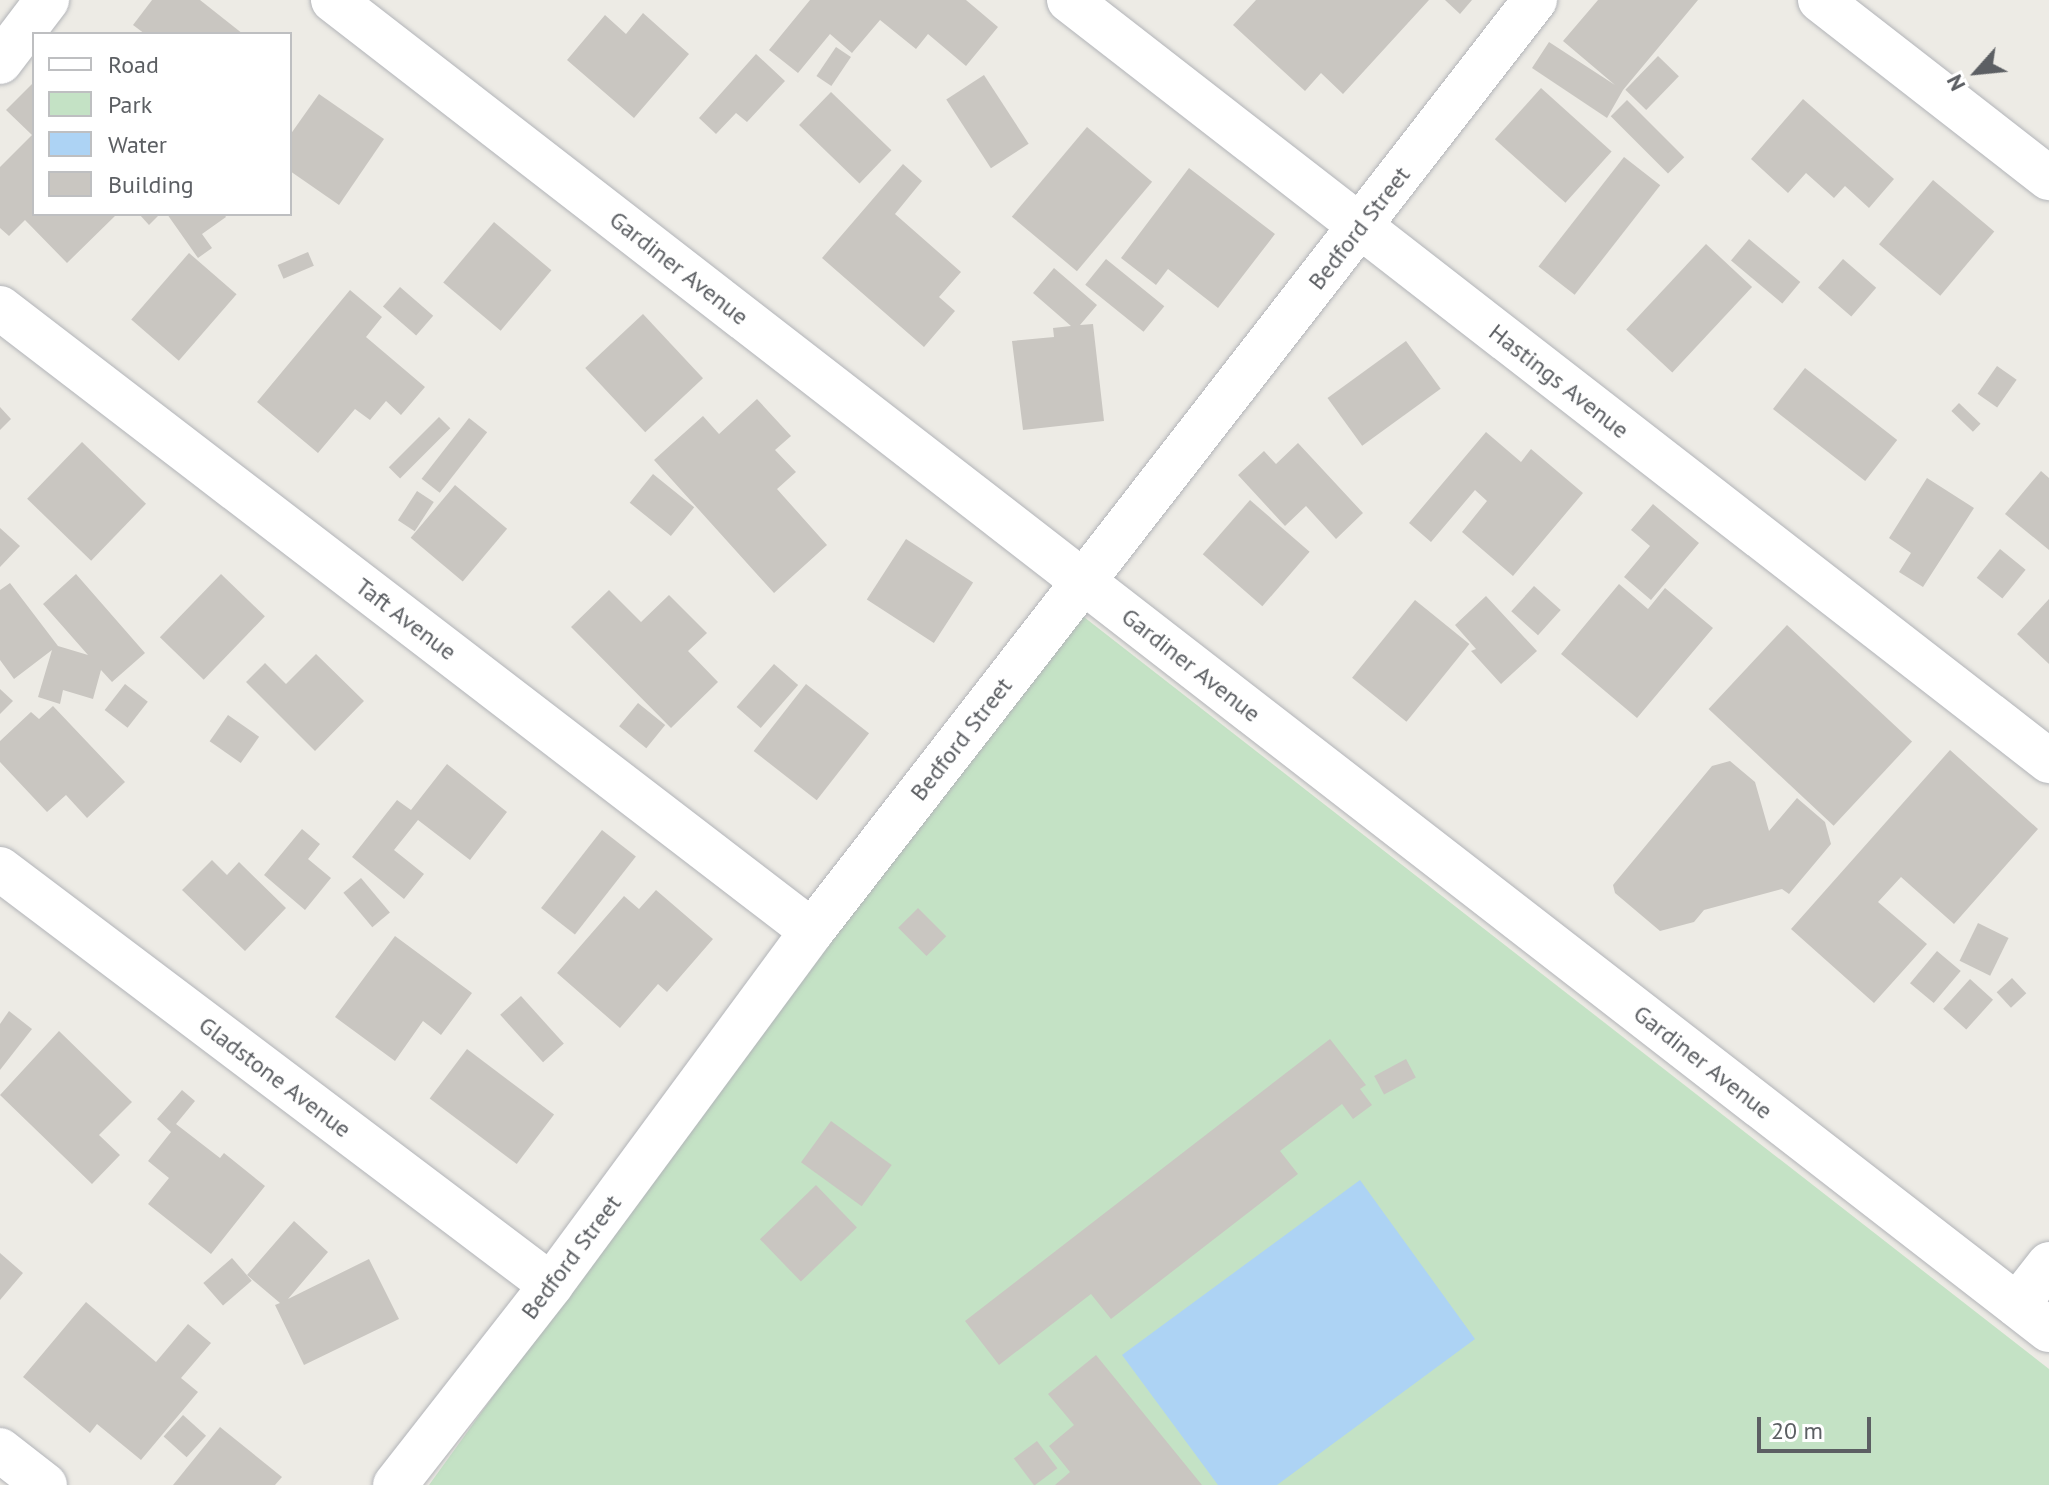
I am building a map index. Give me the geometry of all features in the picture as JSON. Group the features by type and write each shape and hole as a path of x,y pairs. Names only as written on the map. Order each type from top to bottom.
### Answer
{"street":[{"path":"0,62 47,0"},
{"name":"Gardiner Avenue","path":"333,0 2033,1318"},
{"name":"Hastings Avenue","path":"1069,0 2049,761"},
{"name":"Bedford Street","path":"395,1485 551,1285 812,931 1535,0"},
{"path":"1820,0 2049,178"},
{"name":"Taft Avenue","path":"0,308 812,931"},
{"name":"Gladstone Avenue","path":"0,869 551,1285"},
{"path":"2033,1318 2049,1264"},
{"path":"0,1450 45,1485"}],"green space":[{"path":"1066,603 2049,1369 2049,1485 429,1485"}],"water":[{"path":"1360,1180 1475,1339 1277,1485 1218,1485 1122,1355"}],"building":[{"path":"152,0 200,0 240,32 142,32 133,25"},
{"path":"810,0 966,0 998,27 966,66 928,34 916,49 880,20 852,53 830,34 798,73 769,50"},
{"path":"1256,0 1429,0 1343,94 1321,73 1305,91 1233,25"},
{"path":"1445,0 1472,0 1460,14"},
{"path":"1598,0 1698,0 1623,90 1607,118 1532,68 1549,42 1615,85 1563,41"},
{"path":"643,13 689,54 634,118 567,60 605,15 626,34"},
{"path":"836,47 851,57 831,86 816,76"},
{"path":"756,54 785,81 747,122 736,113 716,134 699,118"},
{"path":"1658,56 1679,76 1646,110 1625,90"},
{"path":"984,75 1029,144 991,168 946,100"},
{"path":"32,84 32,135 6,110"},
{"path":"1541,88 1612,152 1565,203 1495,139"},
{"path":"831,92 891,150 859,183 799,125"},
{"path":"319,94 384,139 339,205 292,172 292,132"},
{"path":"1803,99 1894,179 1869,208 1845,186 1834,198 1806,173 1788,193 1751,159"},
{"path":"1627,100 1684,157 1668,174 1611,116"},
{"path":"1087,127 1152,182 1077,271 1012,217"},
{"path":"32,135 32,216 115,216 67,263 25,220 9,236 0,228 0,167"},
{"path":"1624,157 1660,185 1575,295 1538,267"},
{"path":"903,164 922,181 895,214 961,272 939,297 955,311 924,347 822,258"},
{"path":"1189,168 1275,234 1218,308 1168,269 1156,285 1121,258"},
{"path":"1933,180 1994,231 1940,296 1879,244"},
{"path":"141,216 158,216 149,225"},
{"path":"168,216 225,216 202,234 212,248 198,258"},
{"path":"494,222 551,270 501,331 443,283"},
{"path":"1749,239 1800,282 1782,304 1731,260"},
{"path":"1706,244 1752,287 1672,373 1626,330"},
{"path":"308,252 314,266 283,279 278,265"},
{"path":"189,253 237,294 179,361 131,319"},
{"path":"1106,259 1164,306 1144,332 1085,285"},
{"path":"1843,259 1876,288 1851,317 1818,288"},
{"path":"1054,268 1097,305 1080,325 1093,324 1104,421 1023,430 1012,341 1054,337 1053,328 1071,326 1033,293"},
{"path":"400,287 433,316 416,335 383,307"},
{"path":"350,290 382,317 366,337 425,387 401,415 386,401 370,420 355,409 318,453 257,402"},
{"path":"643,314 703,378 645,432 585,368"},
{"path":"1406,341 1441,389 1362,446 1328,398"},
{"path":"1997,366 2017,380 1997,408 1977,394"},
{"path":"1805,368 1897,440 1865,481 1773,409"},
{"path":"757,399 791,436 775,450 796,472 777,489 827,545 774,593 654,460 703,416 719,434"},
{"path":"1959,403 1981,424 1973,432 1951,411"},
{"path":"0,407 11,419 0,430"},
{"path":"439,417 450,428 400,479 389,467"},
{"path":"469,418 487,432 440,493 422,479"},
{"path":"1486,432 1521,462 1531,449 1583,493 1513,576 1462,532 1487,501 1475,490 1431,542 1409,523"},
{"path":"82,442 146,504 91,561 27,499"},
{"path":"1298,443 1363,513 1336,539 1306,506 1285,526 1238,475 1264,451 1276,464"},
{"path":"2041,471 2049,478 2049,550 2005,514"},
{"path":"653,474 694,507 671,536 630,503"},
{"path":"1927,478 1974,508 1923,587 1899,572 1911,553 1889,538"},
{"path":"455,485 507,529 463,582 411,538"},
{"path":"417,491 434,502 415,531 398,520"},
{"path":"1250,500 1310,552 1262,606 1203,554"},
{"path":"1653,504 1699,543 1651,600 1624,577 1650,546 1631,530"},
{"path":"0,528 20,546 0,567"},
{"path":"906,539 973,583 934,643 867,599"},
{"path":"2000,549 2026,570 2002,599 1977,578"},
{"path":"76,574 145,653 112,682 101,670 93,699 63,690 60,704 38,697 52,650 14,679 0,660 0,590 10,583 58,646 88,655 43,604"},
{"path":"221,574 265,616 204,680 160,637"},
{"path":"1619,584 1648,609 1665,588 1713,628 1637,718 1561,654"},
{"path":"1534,586 1561,610 1538,635 1511,611"},
{"path":"609,590 641,622 669,595 707,633 688,651 718,682 671,728 571,627"},
{"path":"1486,596 1537,651 1501,684 1471,651 1476,649 1455,625"},
{"path":"2049,599 2049,664 2017,634"},
{"path":"1415,600 1469,644 1406,722 1352,678"},
{"path":"1787,625 1912,742 1834,826 1709,709"},
{"path":"316,654 364,701 315,751 246,682 265,663 286,684"},
{"path":"774,664 798,685 761,728 737,707"},
{"path":"125,684 148,702 128,728 105,710"},
{"path":"806,684 869,733 817,800 754,751"},
{"path":"0,689 13,701 0,714"},
{"path":"638,703 665,725 646,748 619,726"},
{"path":"53,706 125,782 87,818 66,795 47,812 0,762 0,741 31,712 39,719"},
{"path":"228,715 259,737 241,763 210,741"},
{"path":"1950,750 2038,829 1954,924 1901,877 1878,902 1927,944 1874,1003 1791,929"},
{"path":"1730,761 1755,782 1769,831 1797,798 1825,822 1831,844 1789,894 1782,889 1704,910 1694,922 1660,931 1615,893 1613,885 1712,766"},
{"path":"447,764 507,812 470,860 418,820 394,850 424,874 404,899 352,857 397,800 411,810"},
{"path":"302,829 320,844 308,859 331,878 305,910 264,875"},
{"path":"602,830 636,856 575,934 541,908"},
{"path":"212,860 227,875 239,862 286,908 245,951 182,890"},
{"path":"361,878 390,912 372,927 343,893"},
{"path":"656,890 713,939 667,992 658,984 620,1028 557,973 624,896 639,909"},
{"path":"918,908 946,936 926,956 898,928"},
{"path":"1978,923 2009,938 1990,976 1960,961"},
{"path":"395,936 472,993 441,1035 423,1021 395,1061 335,1017"},
{"path":"1937,951 1961,971 1934,1003 1910,983"},
{"path":"2012,978 2026,993 2011,1008 1997,992"},
{"path":"1970,979 1993,1000 1966,1029 1943,1009"},
{"path":"521,996 564,1044 543,1062 500,1015"},
{"path":"9,1011 32,1029 0,1070 0,1024"},
{"path":"59,1031 132,1102 99,1135 120,1155 92,1184 0,1095"},
{"path":"1330,1039 1366,1085 1360,1089 1372,1105 1353,1119 1342,1104 1280,1151 1298,1174 1111,1319 1091,1294 999,1365 965,1321"},
{"path":"467,1049 554,1115 517,1164 430,1099"},
{"path":"1406,1059 1416,1078 1384,1094 1374,1076"},
{"path":"182,1090 195,1101 176,1124 220,1158 224,1153 265,1186 211,1254 148,1204 169,1178 148,1161 171,1132 157,1119"},
{"path":"831,1121 892,1165 862,1206 801,1162"},
{"path":"816,1185 857,1227 801,1282 760,1239"},
{"path":"294,1221 328,1252 288,1299 369,1259 399,1319 304,1365 275,1305 280,1303 247,1275"},
{"path":"0,1253 23,1273 0,1300"},
{"path":"232,1258 252,1281 223,1306 203,1283"},
{"path":"86,1302 156,1362 188,1324 211,1343 181,1378 198,1392 141,1460 97,1424 90,1433 23,1377"},
{"path":"1096,1355 1202,1485 1055,1485 1070,1472 1049,1446 1074,1425 1048,1394"},
{"path":"183,1415 206,1436 187,1457 164,1437"},
{"path":"220,1427 282,1477 275,1485 173,1485"},
{"path":"1037,1441 1057,1468 1034,1485 1014,1458"}]}
